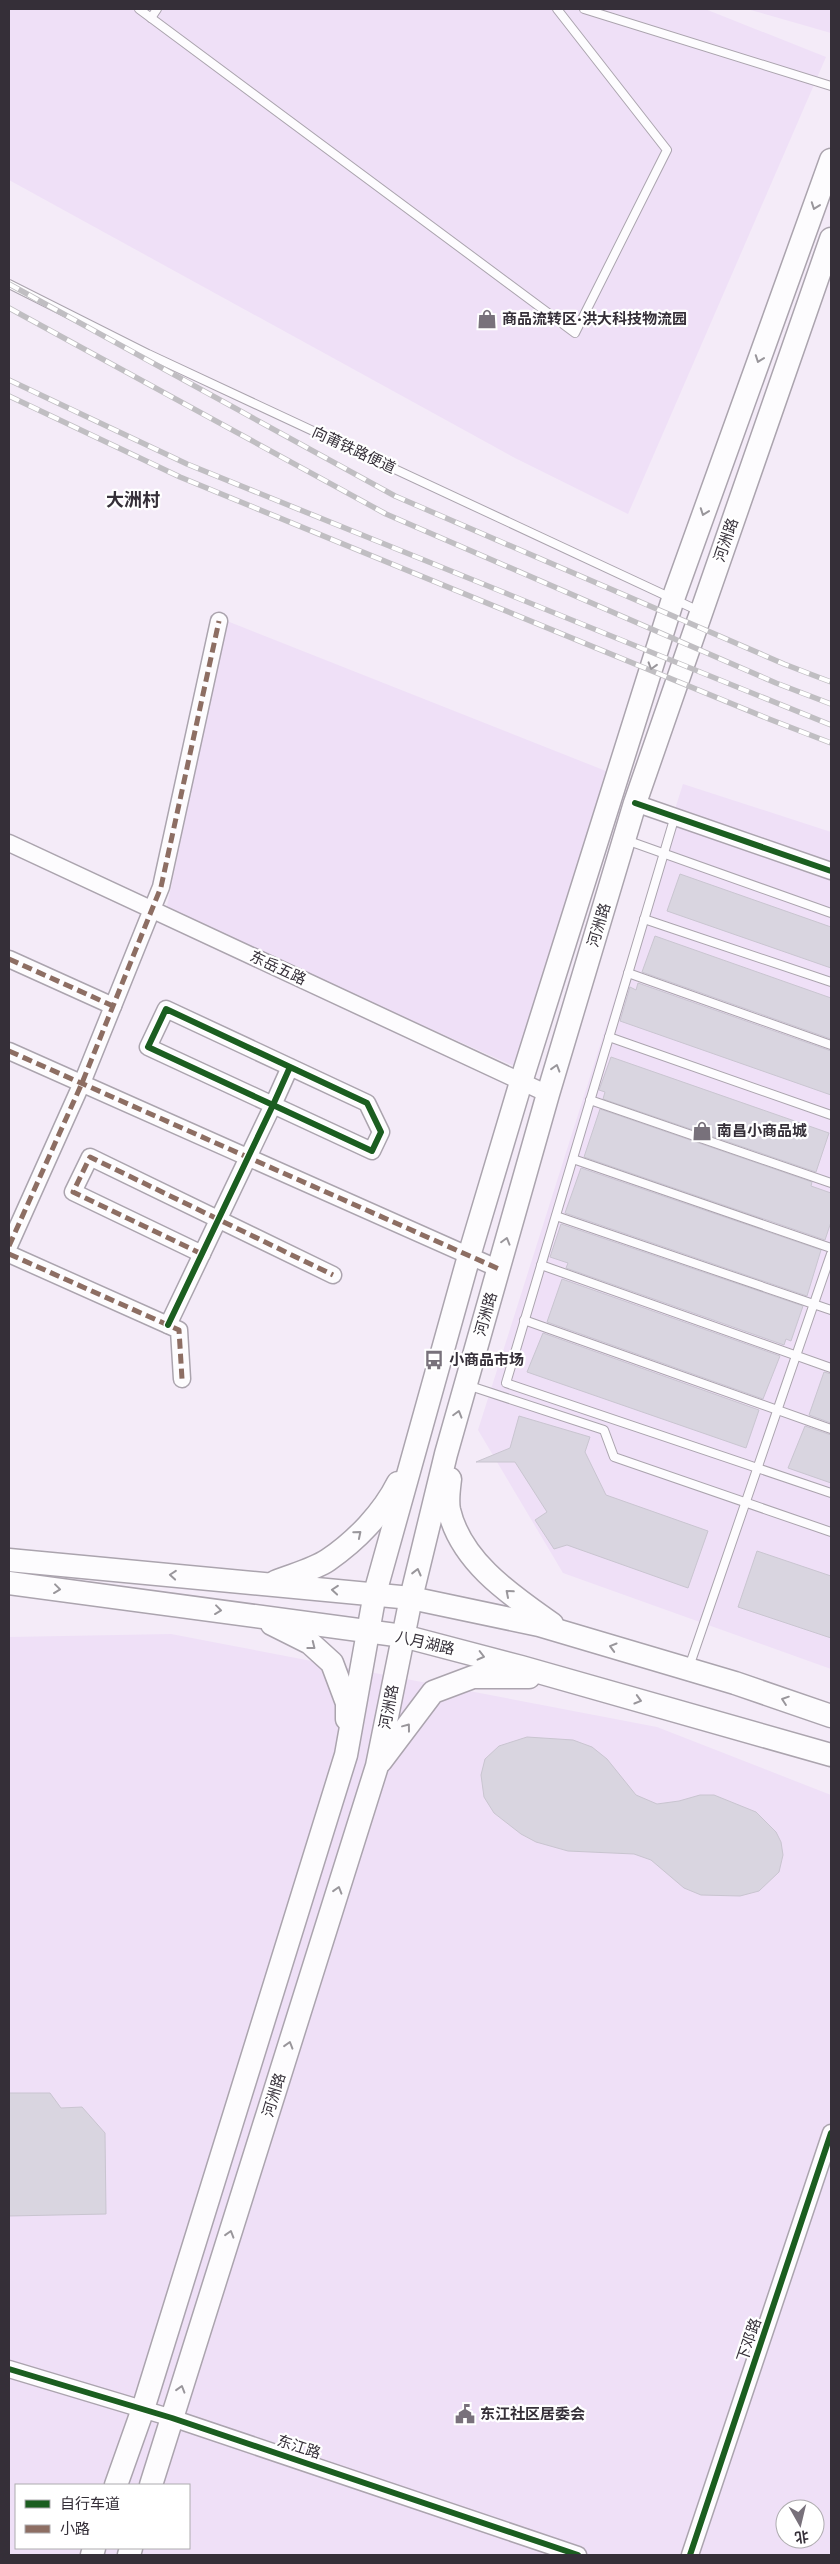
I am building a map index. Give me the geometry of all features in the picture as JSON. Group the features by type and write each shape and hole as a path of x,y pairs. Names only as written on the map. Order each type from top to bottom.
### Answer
{"main road":[{"path":"116,2484 143,2409 346,1755 375,1593 469,1256 521,1082 673,599 831,160"},
{"name":"河洲路","path":"151,2484 377,1766 402,1636 450,1441 548,1094 635,803 831,239"},
{"path":"450,1441 449,1509 467,1552 511,1595 563,1632"},
{"path":"271,1584 327,1560 368,1526 390,1499 414,1453"},
{"path":"9,1560 375,1593 411,1598 563,1632 688,1669 831,1716"},
{"name":"八月湖路","path":"9,1583 402,1636 559,1677 831,1754"},
{"path":"254,1615 310,1642 332,1662 347,1703 346,1755"},
{"path":"377,1766 434,1692 473,1677 559,1677"}],"street":[{"path":"9,1246 82,1084 161,887 219,621"},
{"path":"635,803 831,871"},
{"name":"东岳五路","path":"9,843 548,1094"},
{"path":"9,959 113,1006"},
{"path":"166,1009 367,1103 381,1132 372,1151 273,1105 148,1046 166,1009"},
{"path":"9,1051 499,1269"},
{"path":"168,1325 290,1067"},
{"path":"202,1254 73,1192 90,1157 333,1275"},
{"path":"9,1254 179,1330 182,1379"},
{"name":"下邓路","path":"690,2555 831,2133"},
{"name":"东江路","path":"9,2369 172,2418 578,2555"}],"lane":[{"path":"139,9 575,333 666,150 558,9"},
{"path":"151,18 157,9"},
{"path":"584,9 831,86"},
{"name":"向莆铁路便道","path":"9,284 148,354 700,612"},
{"path":"675,816 506,1383 831,1492"},
{"path":"624,840 831,913"},
{"path":"644,919 831,982"},
{"path":"628,973 831,1045"},
{"path":"609,1037 831,1115"},
{"path":"590,1100 831,1183"},
{"path":"572,1159 831,1248"},
{"path":"556,1216 831,1310"},
{"path":"688,1669 831,1254"},
{"path":"541,1265 831,1368"},
{"path":"524,1320 831,1429"},
{"path":"466,1385 604,1430 614,1457 831,1532"}],"shaded area":[{"name":"商品流转区·洪大科技物流园","path":"9,9 705,9 826,57 628,514 515,458 9,180"},
{"path":"747,9 831,9 831,33"},
{"path":"227,621 611,773 514,1066 166,911"},
{"name":"南昌小商品城","path":"683,784 831,832 831,1669 563,1573 478,1430"},
{"path":"171,1634 657,1727 831,1795 831,2555 9,2555 9,1637"}],"building":[{"path":"680,874 831,927 831,968 667,911"},
{"path":"655,936 831,998 831,1039 642,972"},
{"path":"638,983 831,1051 831,1095 620,1021 630,987 636,990"},
{"path":"611,1057 829,1133 816,1172 603,1099 605,1092 599,1090"},
{"path":"600,1109 812,1182 811,1186 831,1193 831,1222 825,1240 584,1157"},
{"path":"581,1168 821,1250 807,1296 565,1213"},
{"path":"561,1224 803,1306 791,1341 786,1339 784,1345 566,1268 568,1263 550,1257"},
{"path":"562,1279 780,1356 763,1399 547,1322"},
{"path":"543,1333 759,1410 746,1448 527,1372"},
{"path":"824,1372 831,1374 831,1423 809,1415"},
{"path":"519,1416 590,1437 585,1452 606,1495 708,1531 688,1588 567,1545 554,1549 535,1520 547,1512 515,1462 476,1462 510,1448"},
{"path":"805,1426 831,1435 831,1483 788,1468"},
{"path":"757,1551 831,1576 831,1638 738,1607"},
{"path":"527,1737 573,1740 592,1747 607,1759 636,1795 657,1804 679,1801 700,1795 714,1795 756,1812 776,1832 781,1842 783,1855 779,1872 759,1891 740,1896 701,1895 684,1888 651,1860 634,1854 568,1851 536,1842 521,1834 494,1813 484,1797 481,1775 485,1759 499,1746"},
{"path":"9,2093 50,2093 61,2108 82,2107 105,2133 106,2214 9,2216"}],"railway":[{"path":"9,284 395,496 784,664 831,682"},
{"path":"9,308 386,514 776,683 831,704"},
{"path":"9,380 187,464 831,725"},
{"path":"9,396 180,477 831,743"}],"marked path":[{"path":"9,1246 82,1083 161,887 219,621"},
{"path":"9,959 113,1006"},
{"path":"9,1051 499,1269"},
{"path":"202,1254 73,1192 90,1157 333,1275"},
{"path":"9,1254 179,1330 182,1379"}],"cycle path":[{"path":"635,803 831,871"},
{"path":"168,1325 273,1105 372,1151 381,1132 367,1103 166,1009 148,1047 273,1105 290,1067"},
{"path":"690,2555 831,2133"},
{"path":"9,2369 172,2418 578,2555"}],"place":[{"name":"商品流转区·洪大科技物流园","path":"487,319"},
{"name":"南昌小商品城","path":"702,1131"},
{"name":"小商品市场","path":"434,1360"},
{"name":"东江社区居委会","path":"465,2414"}],"district":[{"name":"大洲村","path":"133,500"}]}
